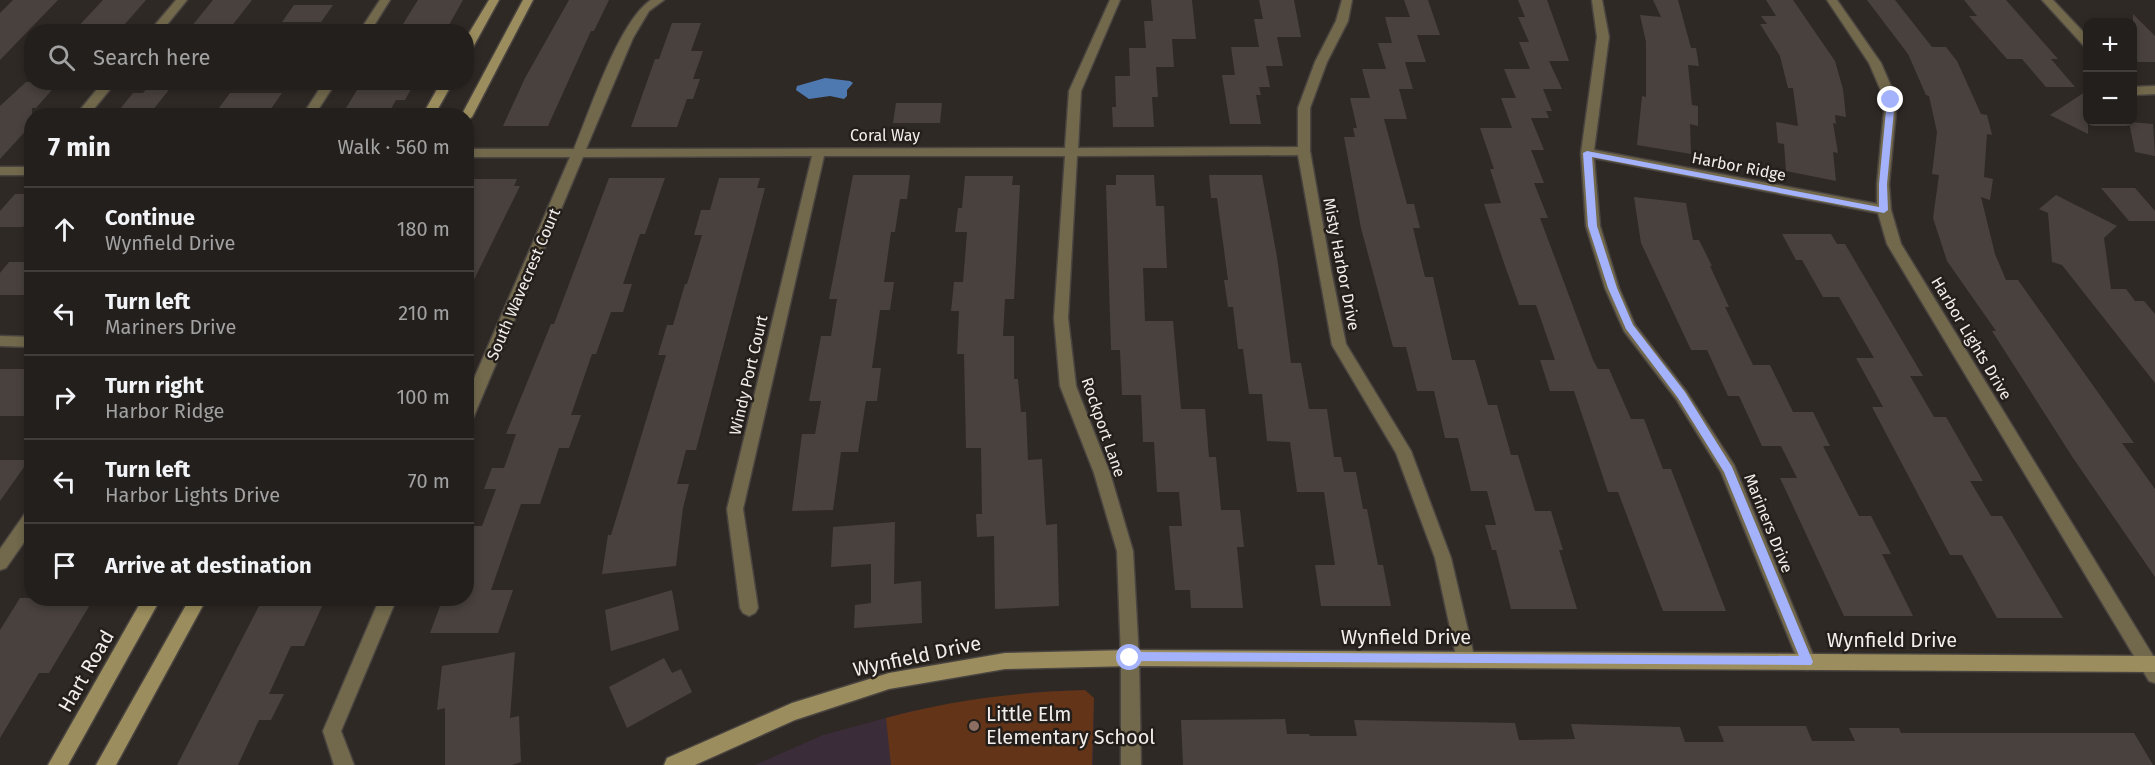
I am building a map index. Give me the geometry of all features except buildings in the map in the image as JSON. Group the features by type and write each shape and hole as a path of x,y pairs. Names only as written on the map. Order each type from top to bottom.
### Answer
{"street":[{"path":"161,24 182,0"},
{"path":"369,24 385,0"},
{"path":"474,35 494,0"},
{"path":"471,108 528,0"},
{"name":"South Wavecrest Court","path":"474,397 627,38 645,9 659,0"},
{"name":"Rockport Lane","path":"1115,0 1075,91 1061,318 1068,386 1102,473 1125,551 1130,658 1131,765"},
{"name":"Misty Harbor Drive","path":"1347,0 1342,21 1321,62 1304,108 1304,150 1339,345 1403,451 1443,558 1466,660"},
{"name":"Mariners Drive","path":"1597,0 1603,37 1587,153 1593,226 1616,298 1629,327 1681,395 1728,470 1807,662"},
{"name":"Harbor Lights Drive","path":"1832,0 1875,63 1891,100 1883,184 1884,210 1894,244 2153,668"},
{"path":"2048,0 2083,38"},
{"path":"88,108 103,90"},
{"path":"313,108 325,90"},
{"path":"432,108 443,90"},
{"path":"2137,91 2155,90"},
{"name":"Coral Way","path":"474,153 1304,150"},
{"name":"Windy Port Court","path":"749,608 735,508 819,152"},
{"name":"Harbor Ridge","path":"1587,153 1884,210"},
{"path":"0,171 24,171"},
{"path":"0,341 24,342"},
{"path":"0,562 24,528"},
{"name":"Hart Road","path":"58,765 148,606"},
{"path":"106,765 195,606"},
{"path":"344,765 332,730 385,606"},
{"name":"Wynfield Drive","path":"674,765 792,712 889,681 1005,661 1130,658 1807,662 2153,668"}],"shaded area":[{"name":"Little Elm Elementary School","path":"1085,690 1094,698 1093,765 755,765 823,735 912,711 1035,692"},
{"name":"Little Elm Elementary School","path":"1085,690 1094,698 1092,765 891,765 886,718 935,706 985,698"}],"water":[{"path":"825,78 853,83 844,99 830,96 809,99 796,90 797,86"}],"place":[{"name":"Little Elm Elementary School","path":"974,726"}],"route":[{"path":"1130,658 1807,662 1728,470 1681,395 1629,327 1612,288 1593,226 1587,153 1884,210 1883,184 1891,100"}]}
